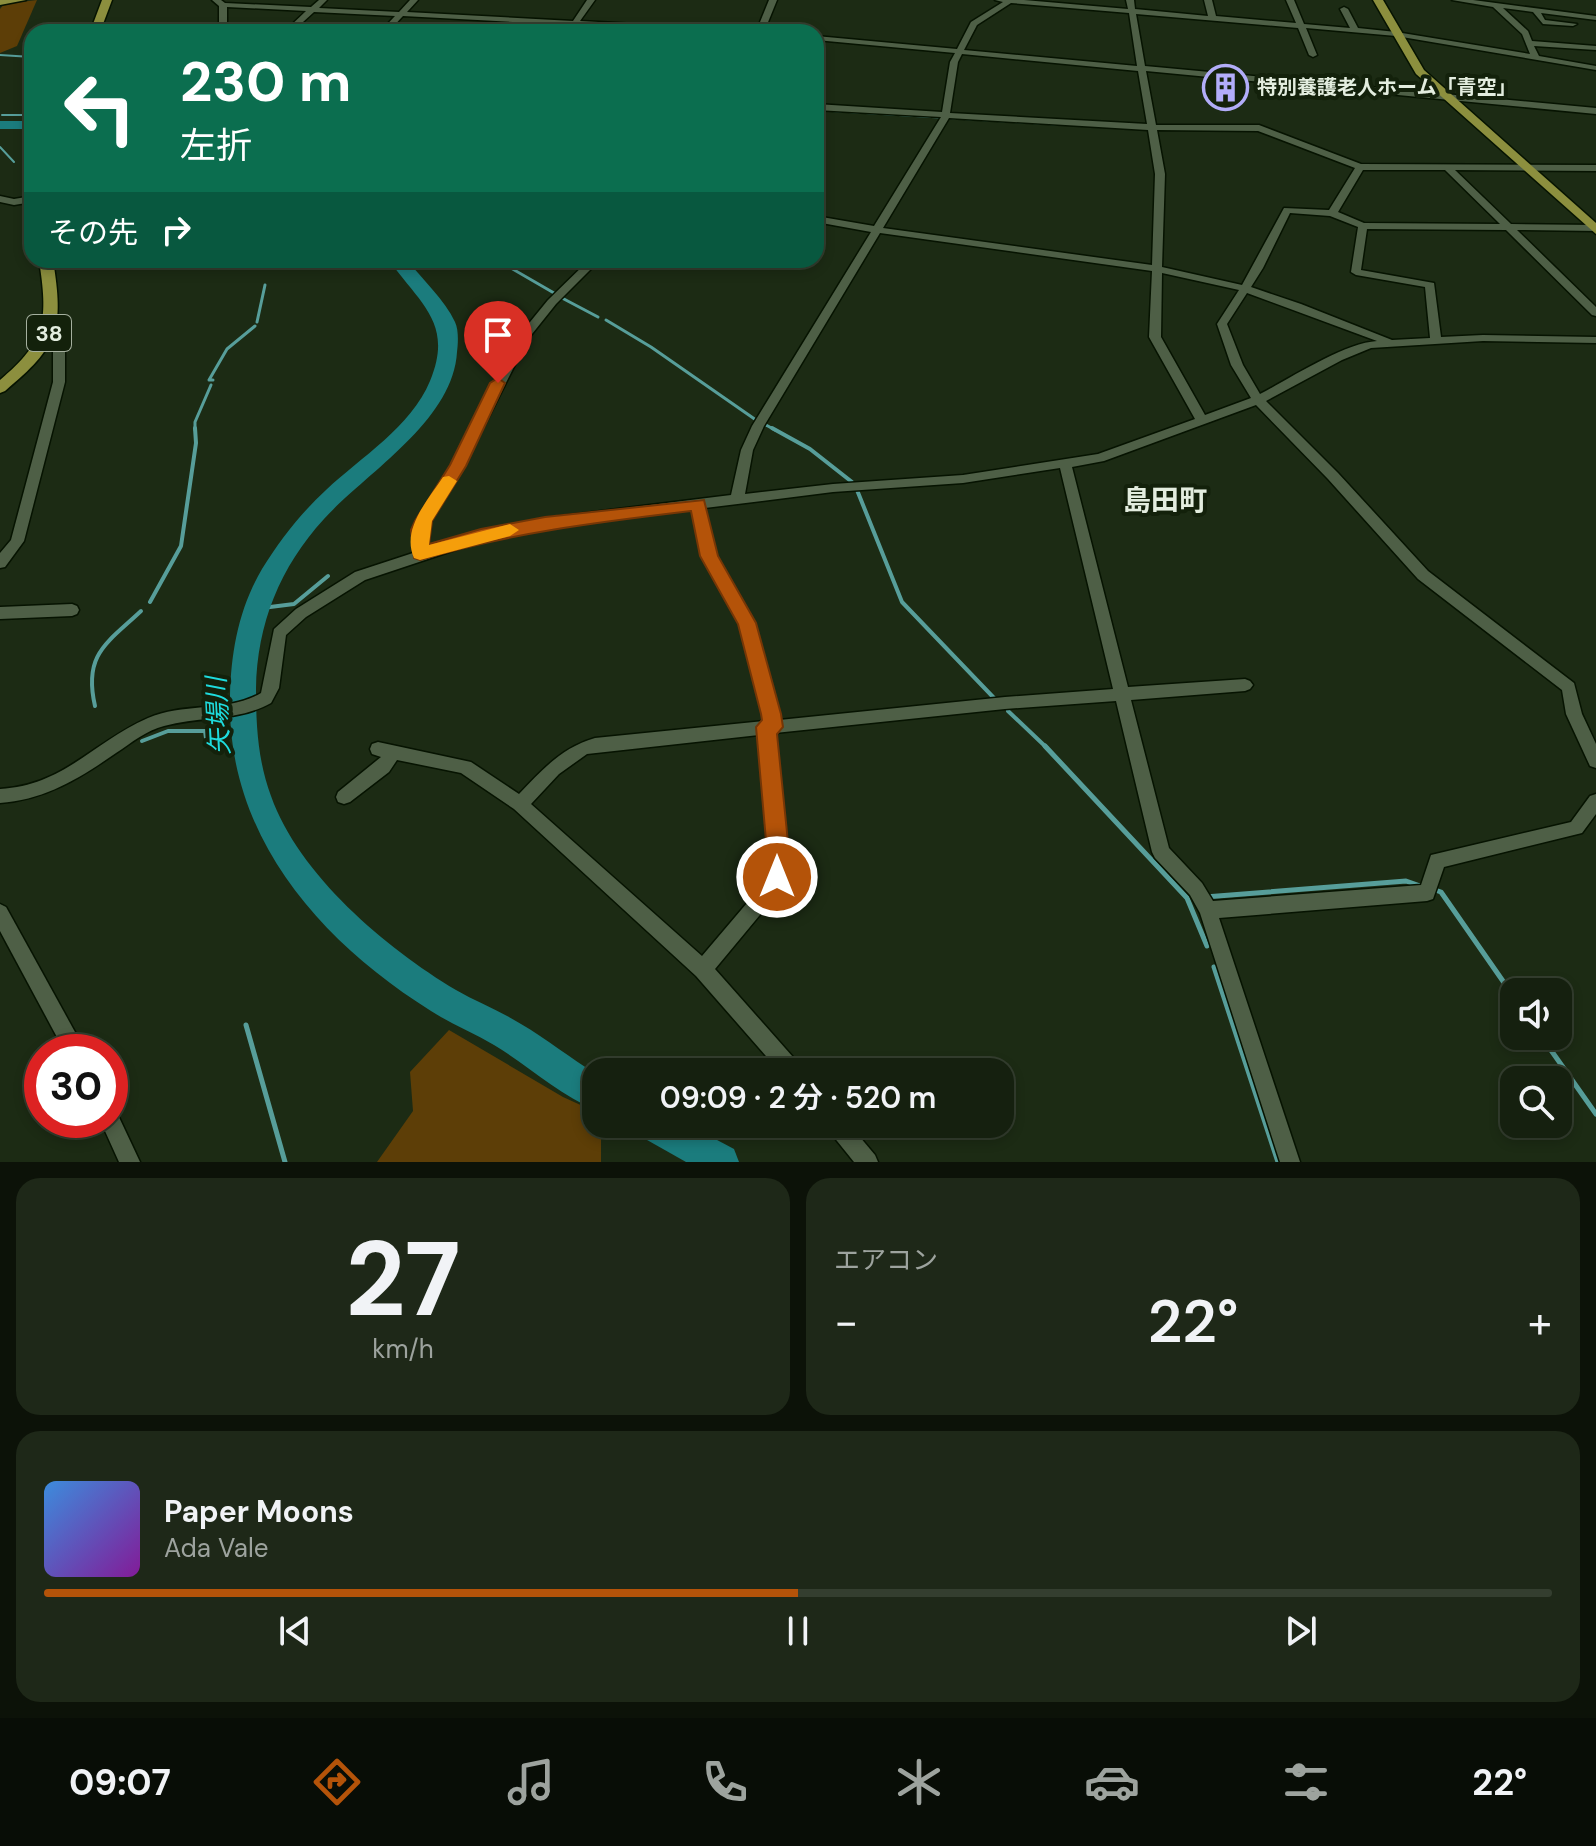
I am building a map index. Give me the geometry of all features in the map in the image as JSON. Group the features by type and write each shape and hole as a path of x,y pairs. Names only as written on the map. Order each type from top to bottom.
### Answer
{"main road":[{"path":"0,2 21,0"},
{"path":"99,24 107,0"},
{"path":"1378,0 1420,72 1596,229"},
{"name":"38","path":"0,388 26,365 41,346 54,313 47,268"}],"street":[{"path":"297,24 323,0"},
{"path":"392,24 414,0"},
{"path":"575,23 591,0"},
{"path":"763,24 773,0"},
{"path":"999,0 1051,2 1132,12 1396,34 1596,68"},
{"path":"737,499 747,450 758,426 945,117 958,51 974,24 1011,0"},
{"path":"1130,0 1139,68 1160,174 1155,337 1202,420"},
{"path":"1208,0 1213,19"},
{"path":"1290,0 1313,55"},
{"path":"1456,0 1508,4 1596,18"},
{"path":"222,24 219,2 313,10 594,24"},
{"path":"1496,5 1519,26 1536,59"},
{"path":"1344,9 1355,30"},
{"path":"1535,10 1543,22 1596,26"},
{"path":"824,39 1596,111"},
{"path":"1530,43 1596,48"},
{"path":"824,108 1150,127 1259,128 1360,167 1596,168"},
{"path":"1332,213 1360,167"},
{"path":"1447,167 1596,313"},
{"path":"0,199 24,200"},
{"path":"1596,229 1363,226 1332,213 1287,210 1222,329 1237,365 1258,400 1423,575 1569,687 1574,714 1596,761"},
{"path":"824,221 1158,271 1245,289 1391,342"},
{"path":"1363,226 1356,272 1430,285 1436,341"},
{"path":"420,554 420,530 424,521 458,466 523,338 552,302 587,268"},
{"path":"0,796 21,796 44,789 154,723 269,702 275,651 282,628 360,576 481,536 545,523 833,488 963,479 1100,458 1258,400 1352,351 1391,342 1521,338 1596,340"},
{"path":"0,563 17,541 59,382 59,347 41,346"},
{"path":"1065,463 1161,852 1196,889 1208,910 1290,1162"},
{"path":"698,504 709,556 747,623 770,727 778,852 777,877 772,887 703,969"},
{"path":"0,613 72,610"},
{"path":"520,804 567,757 583,747 770,727 1245,685"},
{"path":"344,797 383,767 386,751 465,767 520,804 703,969 781,1058"},
{"path":"1208,910 1427,893 1437,861 1576,828 1596,801"},
{"path":"3,928 65,1034"},
{"path":"119,1138 130,1162"},
{"path":"848,1138 868,1162"}],"shaded area":[{"path":"37,0 17,46 0,53 0,9 4,4"},
{"path":"449,1030 582,1106 582,1138 601,1138 601,1162 377,1162 413,1111 410,1072"}],"waterway":[{"path":"0,55 24,56"},
{"path":"824,110 1065,125"},
{"path":"2,115 24,115"},
{"name":"矢場川","path":"0,125 24,125"},
{"path":"0,147 14,162"},
{"name":"矢場川","path":"404,268 447,324 448,355 440,382 425,408 405,431 315,514 297,535 270,578 252,623 247,647 243,708 247,761 257,797 273,832 318,896 345,924 405,975 455,1008 515,1039 582,1085"},
{"path":"511,268 554,293"},
{"path":"257,322 265,285"},
{"path":"562,298 598,317"},
{"path":"606,320 651,347 756,420"},
{"path":"213,380 209,380 227,349 255,326"},
{"path":"195,428 211,385"},
{"path":"766,425 775,430"},
{"path":"150,602 181,546 196,443 195,428"},
{"path":"772,428 810,449 852,482"},
{"path":"857,490 902,602 994,698"},
{"path":"254,609 294,604 328,576"},
{"path":"95,706 92,688 95,662 108,641 141,611"},
{"path":"1008,711 1046,747"},
{"path":"229,731 243,727"},
{"path":"142,741 168,731 205,731 206,738"},
{"path":"1046,747 1187,898 1207,946"},
{"path":"1205,897 1406,881 1423,887"},
{"path":"1432,889 1441,892 1501,978"},
{"path":"1214,967 1278,1162"},
{"path":"246,1025 285,1162"},
{"path":"1551,1050 1596,1114"},
{"name":"矢場川","path":"677,1138 721,1162"}],"slow traffic":[{"path":"449,481 420,530 420,554 510,530"}],"place":[{"name":"特別養護老人ホーム「青空」","path":"1226,87"}],"district":[{"name":"島田町","path":"1165,500"}],"route":[{"path":"498,383 458,466 424,521 420,530 420,554 481,536 545,523 698,504 709,556 747,623 771,714 773,727 766,727 778,852 777,877"}]}
